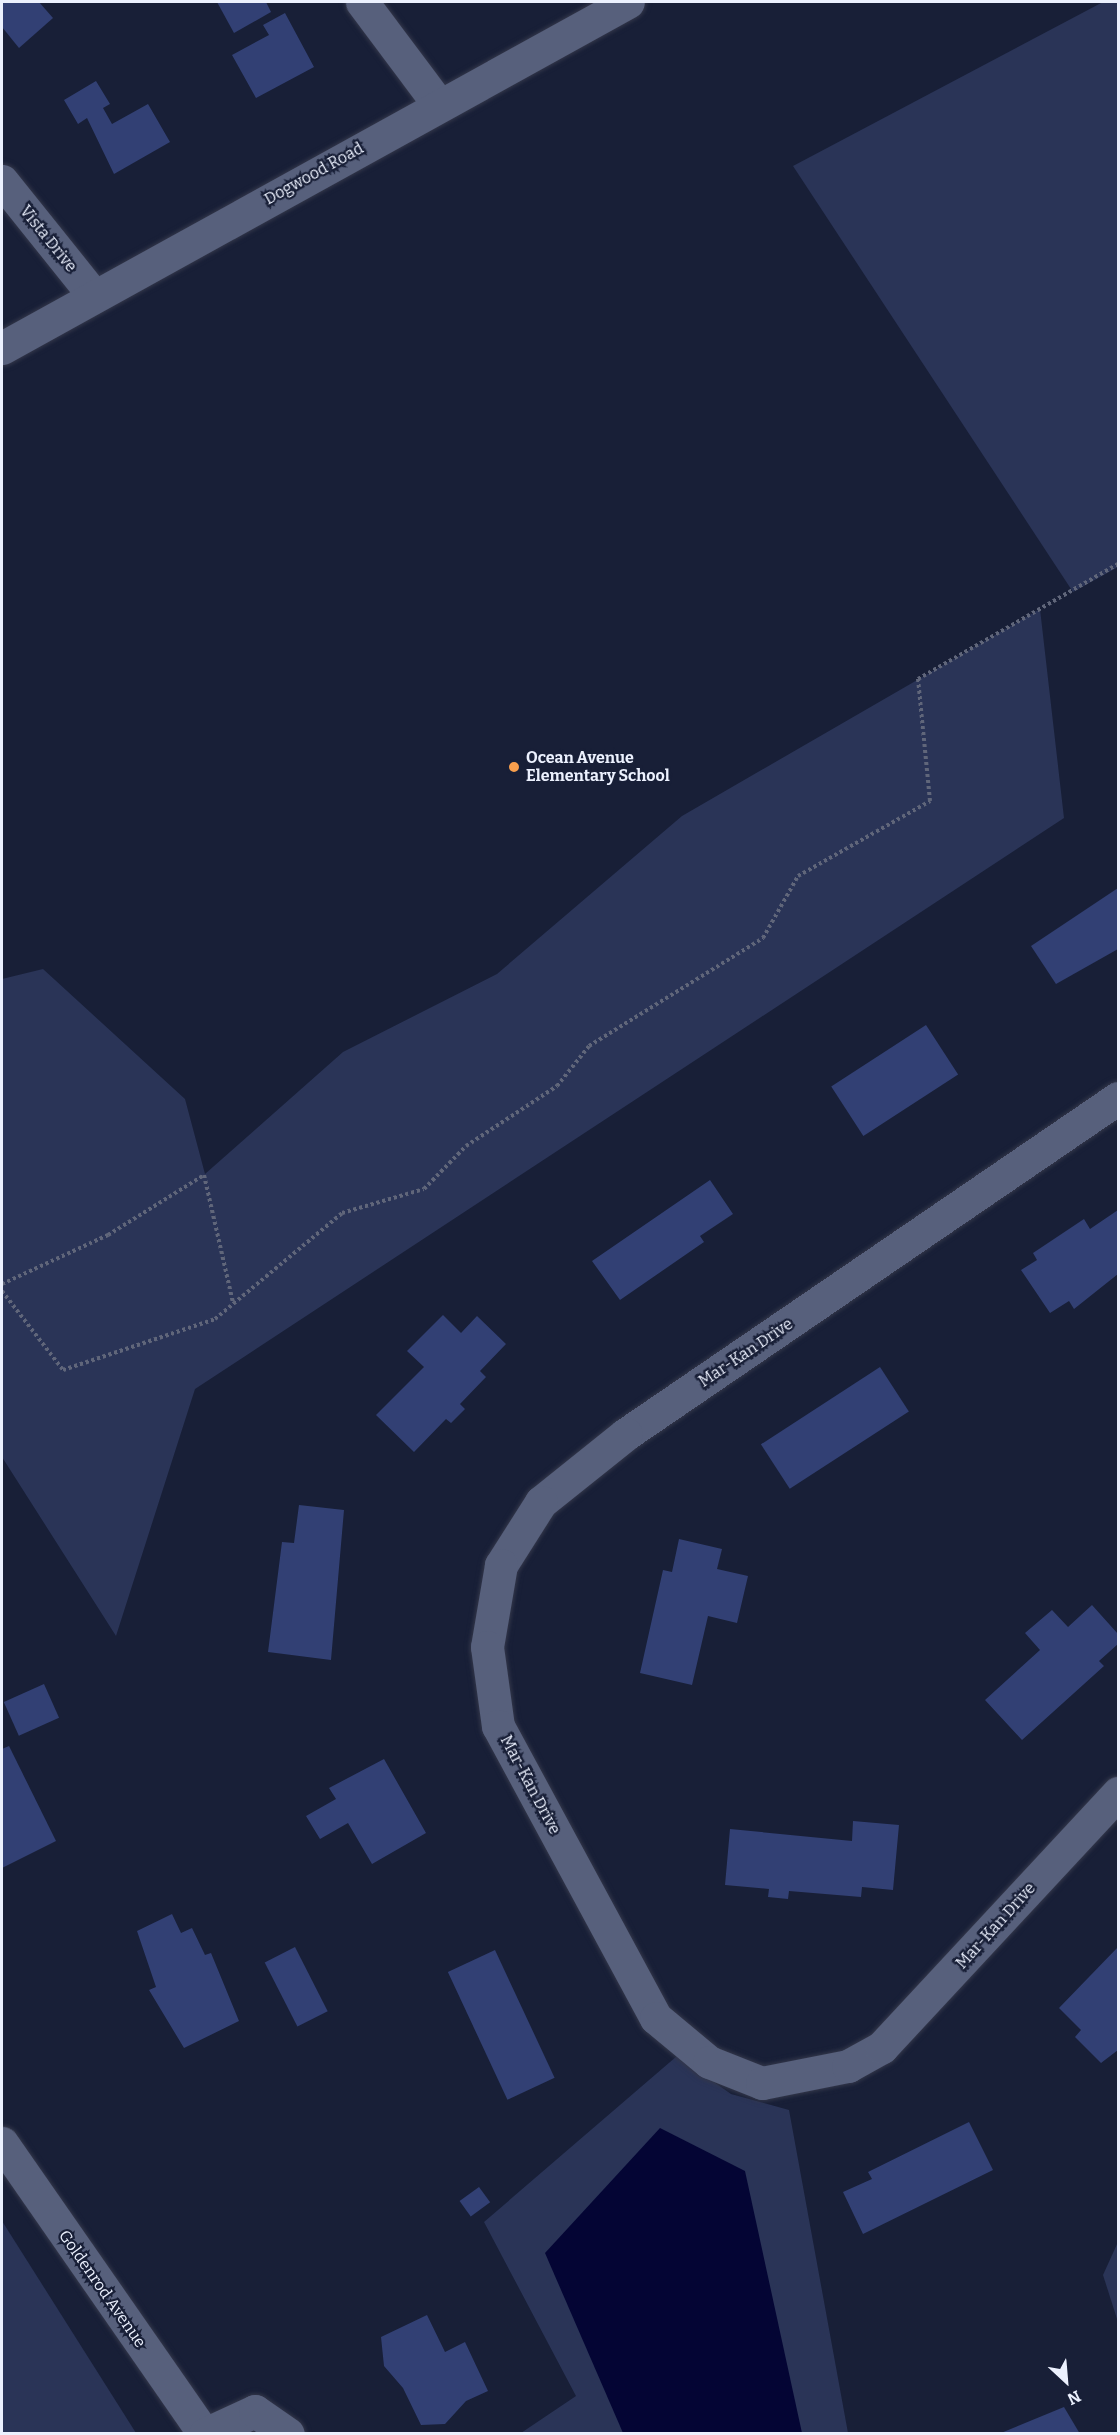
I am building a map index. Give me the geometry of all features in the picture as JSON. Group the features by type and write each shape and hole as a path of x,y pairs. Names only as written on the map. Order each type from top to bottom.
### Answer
{"street":[{"path":"362,2 439,105"},
{"name":"Dogwood Road","path":"2,348 628,2"},
{"name":"Vista Drive","path":"2,181 94,296"},
{"name":"Mar-Kan Drive","path":"1119,1098 626,1434 541,1502 501,1565 487,1647 498,1726 656,2018 709,2062 762,2083 838,2069 882,2047 1119,1793"},
{"name":"Goldenrod Avenue","path":"2,2143 205,2433 235,2415 255,2411 288,2433"}],"path":[{"path":"2,1291 63,1370 215,1319 342,1213 424,1189 466,1146 557,1086 589,1046 763,938 798,876 930,801 918,679 1119,564"},
{"path":"2,1284 108,1235 204,1175 233,1303"}],"shaded area":[{"path":"1103,2 1118,2 1118,567 1073,592 793,166"},
{"path":"1040,609 1064,818 195,1389 116,1636 2,1457 2,979 43,969 185,1099 205,1174 343,1052 497,974 682,816"},
{"path":"677,2056 731,2094 789,2110 848,2433 521,2433 576,2396 484,2222"},
{"path":"660,2128 745,2171 802,2433 623,2433 545,2253"},
{"path":"2,2221 136,2433 2,2433"},
{"path":"1118,2242 1118,2322 1103,2275"}],"building":[{"path":"2,2 39,2 53,18 19,48 2,27"},
{"path":"217,2 266,2 271,12 234,33"},
{"path":"285,13 314,67 256,98 232,55 269,35 263,25"},
{"path":"96,81 110,104 103,108 112,124 148,104 170,142 114,174 87,118 78,124 64,100"},
{"path":"1118,888 1118,949 1056,984 1031,946"},
{"path":"926,1025 958,1074 863,1136 831,1087"},
{"path":"710,1180 733,1214 700,1236 704,1242 620,1300 592,1261"},
{"path":"1118,1210 1118,1274 1074,1309 1069,1301 1050,1313 1021,1270 1037,1260 1033,1253 1084,1219 1090,1229"},
{"path":"443,1315 461,1333 477,1316 506,1344 480,1371 486,1377 460,1404 465,1409 451,1423 446,1419 414,1452 376,1415 424,1367 407,1351"},
{"path":"880,1367 909,1411 790,1489 761,1444"},
{"path":"299,1505 344,1510 331,1660 268,1652 282,1542 294,1543"},
{"path":"679,1539 722,1549 717,1569 748,1576 737,1623 708,1616 692,1685 640,1673 663,1570 672,1572"},
{"path":"1092,1605 1118,1634 1118,1644 1099,1661 1104,1666 1022,1740 985,1700 1040,1650 1025,1633 1052,1610 1068,1627"},
{"path":"44,1684 59,1718 19,1736 4,1702"},
{"path":"9,1746 56,1841 2,1868 2,1749"},
{"path":"384,1759 426,1833 372,1864 348,1823 320,1839 306,1816 336,1799 329,1788"},
{"path":"853,1821 899,1825 893,1890 862,1887 861,1897 789,1891 788,1899 768,1897 769,1889 725,1885 730,1829 852,1841"},
{"path":"172,1914 181,1933 192,1928 205,1955 211,1953 239,2021 184,2048 149,1990 156,1987 137,1931"},
{"path":"295,1947 328,2011 297,2027 265,1962"},
{"path":"1118,1947 1118,2050 1101,2063 1075,2037 1081,2030 1059,2008"},
{"path":"495,1950 555,2078 507,2100 448,1972"},
{"path":"969,2122 993,2170 863,2234 843,2192 872,2179 868,2172"},
{"path":"479,2187 490,2202 471,2216 460,2201"},
{"path":"427,2315 445,2352 465,2342 488,2391 466,2401 445,2424 421,2425 403,2388 384,2366 381,2337"},
{"path":"1064,2407 1080,2434 1001,2434 1001,2433"}],"place":[{"name":"Ocean Avenue Elementary School","path":"514,767"}]}
